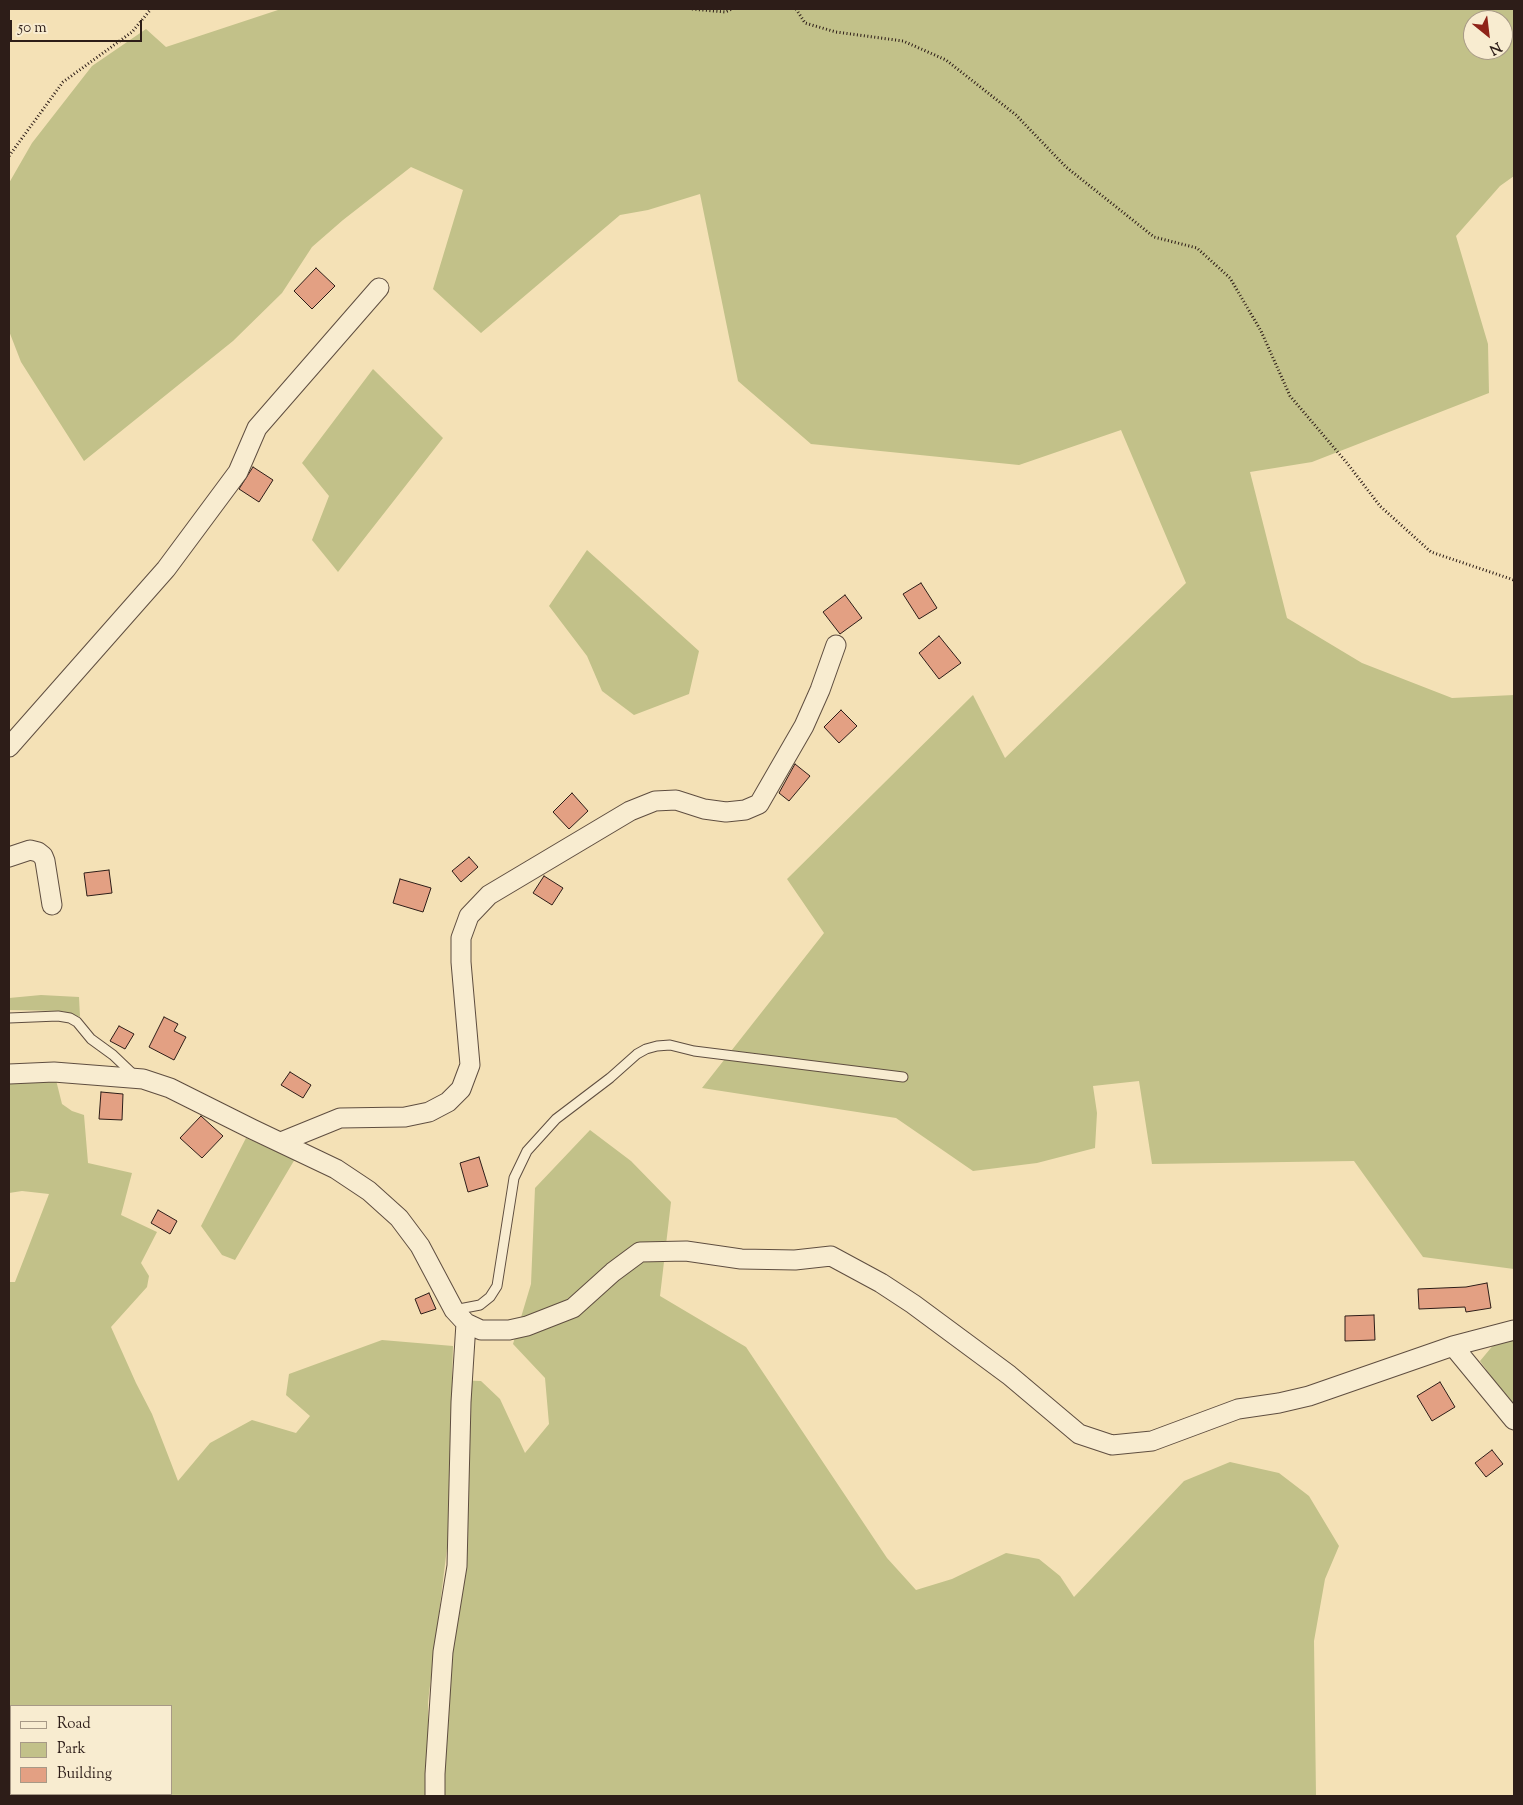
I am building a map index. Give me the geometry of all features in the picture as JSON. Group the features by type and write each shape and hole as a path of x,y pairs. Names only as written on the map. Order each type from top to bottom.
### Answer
{"street":[{"path":"9,747 166,568 238,472 257,428 379,288"},
{"path":"281,1142 340,1118 405,1117 429,1112 448,1102 461,1089 470,1065 461,954 461,938 469,916 489,894 638,807 655,801 676,800 704,809 726,812 745,810 759,804 804,726 820,690 836,645"},
{"path":"9,857 30,850 38,852 43,856 52,905"},
{"path":"9,1074 54,1072 138,1078 170,1088 336,1169 369,1191 400,1218 420,1246 460,1316 481,1330 509,1330 527,1326 573,1308 613,1272 640,1252 686,1251 741,1259 795,1260 831,1256 881,1283 913,1304 1009,1374 1080,1434 1112,1446 1152,1441 1238,1410 1309,1396 1453,1346 1514,1330"},
{"path":"435,1796 443,1652 457,1566 461,1402 460,1316"},
{"path":"1453,1346 1514,1420"}],"lane":[{"path":"9,1018 58,1016 70,1018 77,1022 91,1039 113,1055 138,1078"},
{"path":"460,1316 490,1298 497,1286 514,1178 526,1151 556,1119 610,1078 637,1054 646,1049 670,1045 694,1051 903,1077"}],"path":[{"path":"9,156 63,82 132,32 151,9"},
{"path":"692,9 725,12 732,9"},
{"path":"796,9 806,23 836,32 903,41 946,60 1016,115 1066,167 1154,237 1197,248 1230,278 1261,331 1290,396 1347,463 1380,506 1431,552 1514,580"}],"green space":[{"path":"281,9 1514,9 1514,176 1500,186 1456,236 1488,344 1489,393 1312,462 1250,472 1287,618 1362,663 1452,698 1514,695 1514,1269 1423,1257 1354,1161 1152,1164 1139,1081 1093,1086 1097,1113 1095,1148 1037,1163 973,1171 896,1118 702,1088 824,933 787,879 973,695 1005,758 1186,583 1121,430 1019,465 811,444 738,381 700,194 648,210 620,215 481,333 433,289 463,190 411,167 343,220 312,247 282,293 233,341 84,461 21,362 9,331 9,183 32,143 92,66 146,29 166,47"},
{"path":"373,369 443,438 338,572 312,540 329,496 302,463"},
{"path":"587,550 699,651 689,694 634,715 602,691 587,656 549,606"},
{"path":"41,995 79,997 80,1017 62,1011 9,1010 9,998"},
{"path":"56,1080 62,1104 72,1111 84,1115 88,1163 132,1173 121,1215 157,1232 141,1263 149,1276 147,1287 111,1327 152,1414 178,1481 210,1443 252,1420 296,1433 310,1416 286,1395 289,1374 382,1340 453,1346 452,1380 481,1381 500,1399 525,1453 549,1424 545,1378 513,1344 531,1284 535,1188 590,1130 631,1161 671,1202 660,1296 746,1347 887,1558 916,1590 952,1579 1006,1553 1039,1559 1060,1576 1074,1597 1184,1481 1230,1462 1279,1473 1309,1496 1339,1546 1325,1579 1314,1641 1316,1796 443,1796 443,1719 467,1542 448,1540 428,1702 429,1796 9,1796 9,1282 15,1282 49,1194 22,1191 9,1193 9,1081"},
{"path":"246,1138 295,1159 235,1260 222,1255 201,1226"},
{"path":"1514,1333 1514,1406 1480,1361 1495,1343"}],"building":[{"path":"316,268 335,286 312,309 294,291"},
{"path":"253,467 273,480 259,502 239,489"},
{"path":"921,583 937,608 919,619 903,594"},
{"path":"845,595 862,618 840,634 823,612"},
{"path":"939,636 961,663 939,679 919,653"},
{"path":"841,710 857,726 839,743 824,727"},
{"path":"795,764 810,776 789,801 779,793"},
{"path":"572,793 588,811 569,829 553,812"},
{"path":"469,857 478,867 461,882 452,871"},
{"path":"109,870 112,893 87,896 84,873"},
{"path":"544,876 563,888 552,905 533,893"},
{"path":"400,879 431,888 423,912 393,903"},
{"path":"164,1017 178,1024 174,1031 186,1037 174,1060 149,1047"},
{"path":"119,1026 134,1034 125,1049 110,1041"},
{"path":"290,1072 311,1085 303,1098 281,1085"},
{"path":"101,1092 123,1094 122,1120 99,1119"},
{"path":"201,1116 223,1136 202,1158 180,1138"},
{"path":"479,1157 488,1186 468,1192 460,1163"},
{"path":"158,1210 177,1221 170,1234 151,1223"},
{"path":"1487,1283 1491,1308 1466,1312 1465,1307 1419,1309 1418,1289 1466,1287"},
{"path":"429,1293 436,1309 421,1314 415,1299"},
{"path":"1374,1315 1375,1340 1345,1341 1345,1316"},
{"path":"1440,1382 1455,1407 1432,1421 1417,1396"},
{"path":"1492,1450 1503,1464 1486,1477 1475,1463"}]}
